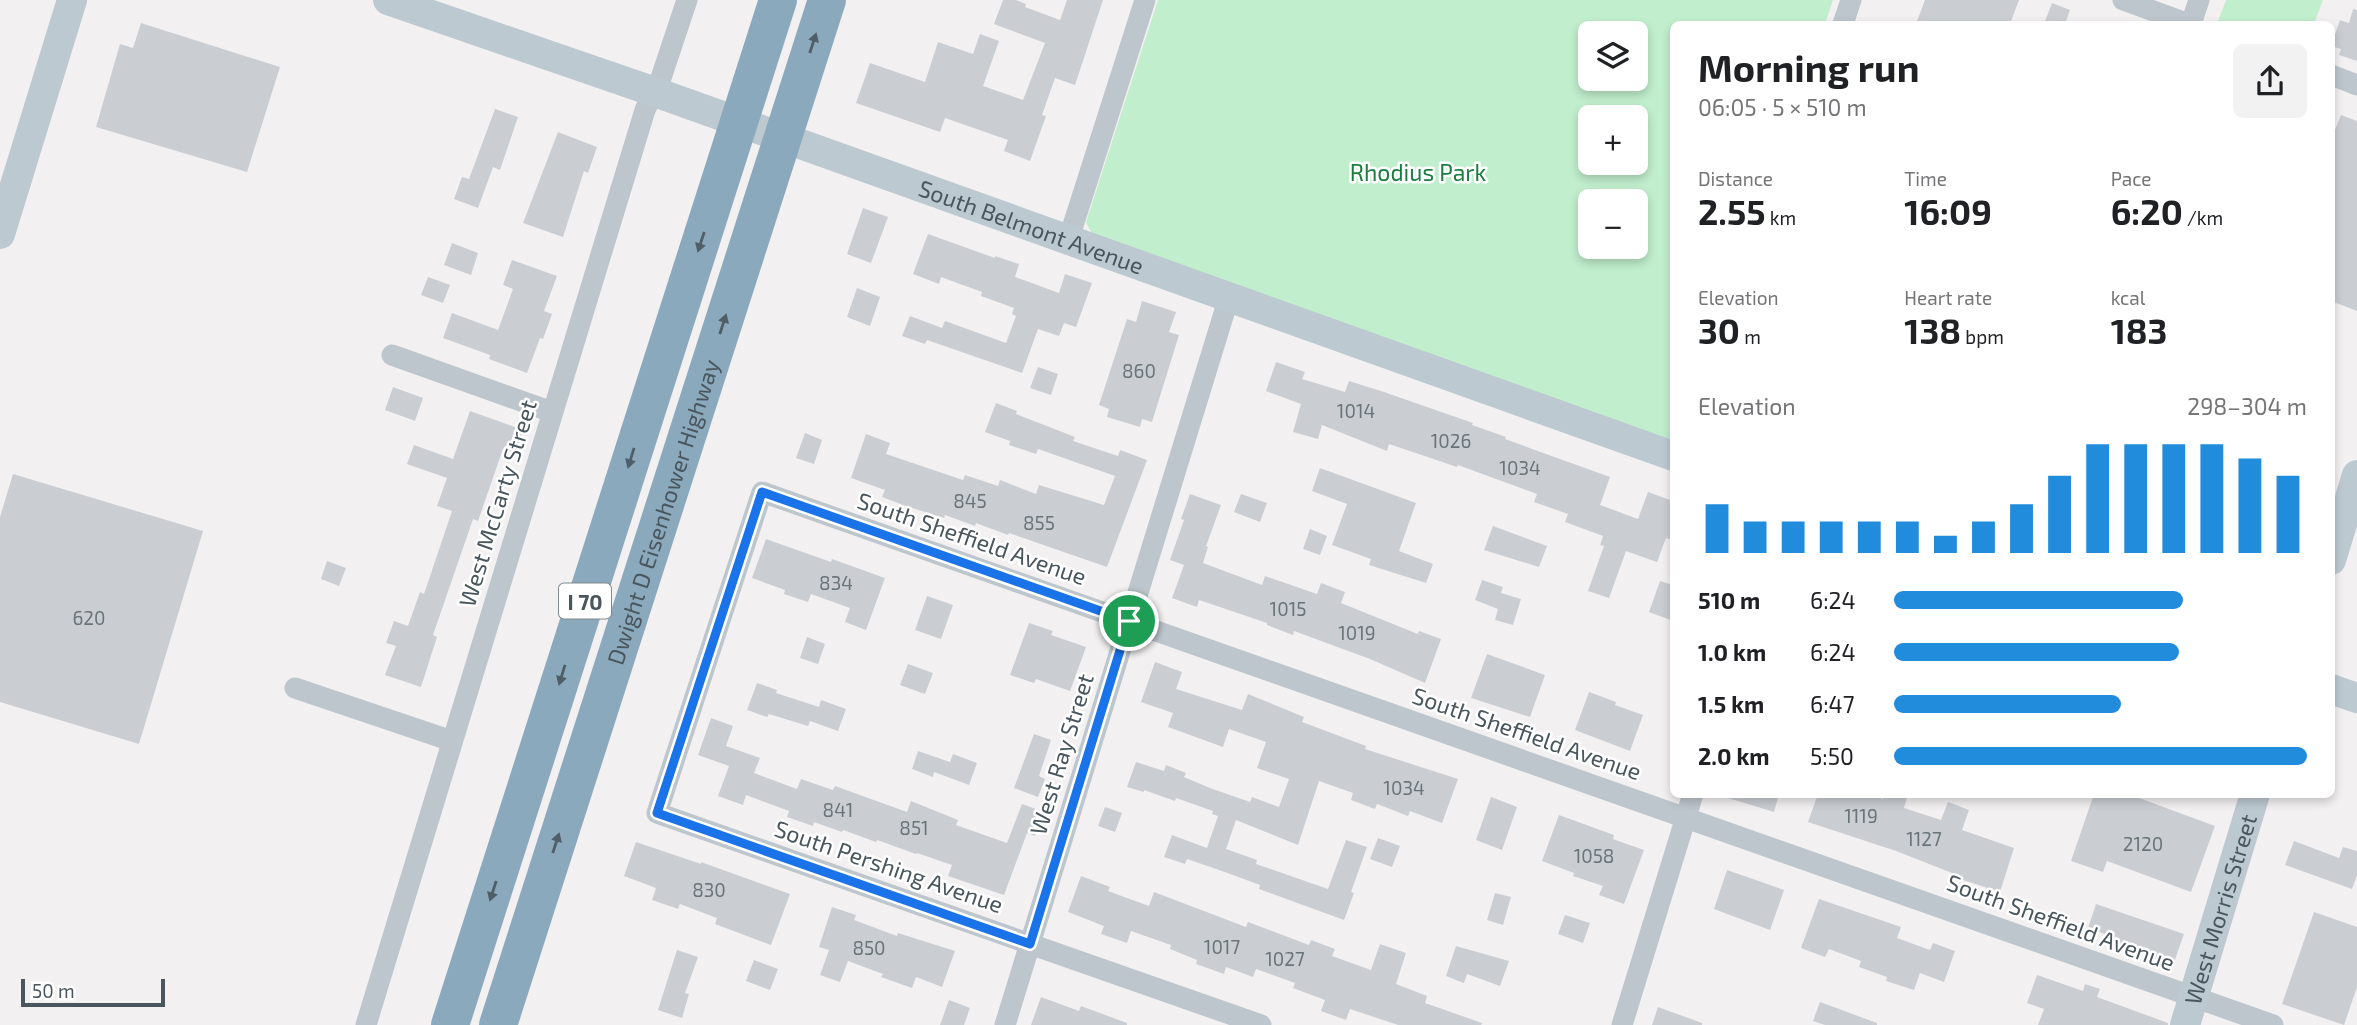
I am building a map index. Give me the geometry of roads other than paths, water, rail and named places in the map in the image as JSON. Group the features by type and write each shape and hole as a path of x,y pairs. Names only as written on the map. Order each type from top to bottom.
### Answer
{"highway":[{"name":"Dwight D Eisenhower Highway","path":"450,1025 778,0"},
{"name":"Dwight D Eisenhower Highway","path":"498,1025 827,0"}],"main road":[{"path":"0,234 72,0"},
{"name":"South Belmont Avenue","path":"388,0 655,92 1670,455"},
{"path":"2335,547 2357,475"},
{"path":"2335,690 2357,698"},
{"name":"West Morris Street","path":"2185,1025 2254,798"}],"street":[{"name":"West McCarty Street","path":"366,1025 645,110 664,72 687,0"},
{"path":"1068,241 1145,0"},
{"path":"1844,21 1851,0"},
{"path":"2123,0 2182,21"},
{"path":"2191,21 2199,0"},
{"path":"2335,77 2357,85"},
{"name":"West Ray Street","path":"1005,1025 1229,298"},
{"path":"392,355 552,412"},
{"name":"South Sheffield Avenue","path":"657,813 762,492 2273,1025"},
{"path":"295,688 452,741"},
{"path":"1622,1025 1692,798"},
{"name":"South Pershing Avenue","path":"657,813 1261,1025"}],"park label":[{"name":"Rhodius Park","path":"1418,172"}]}
